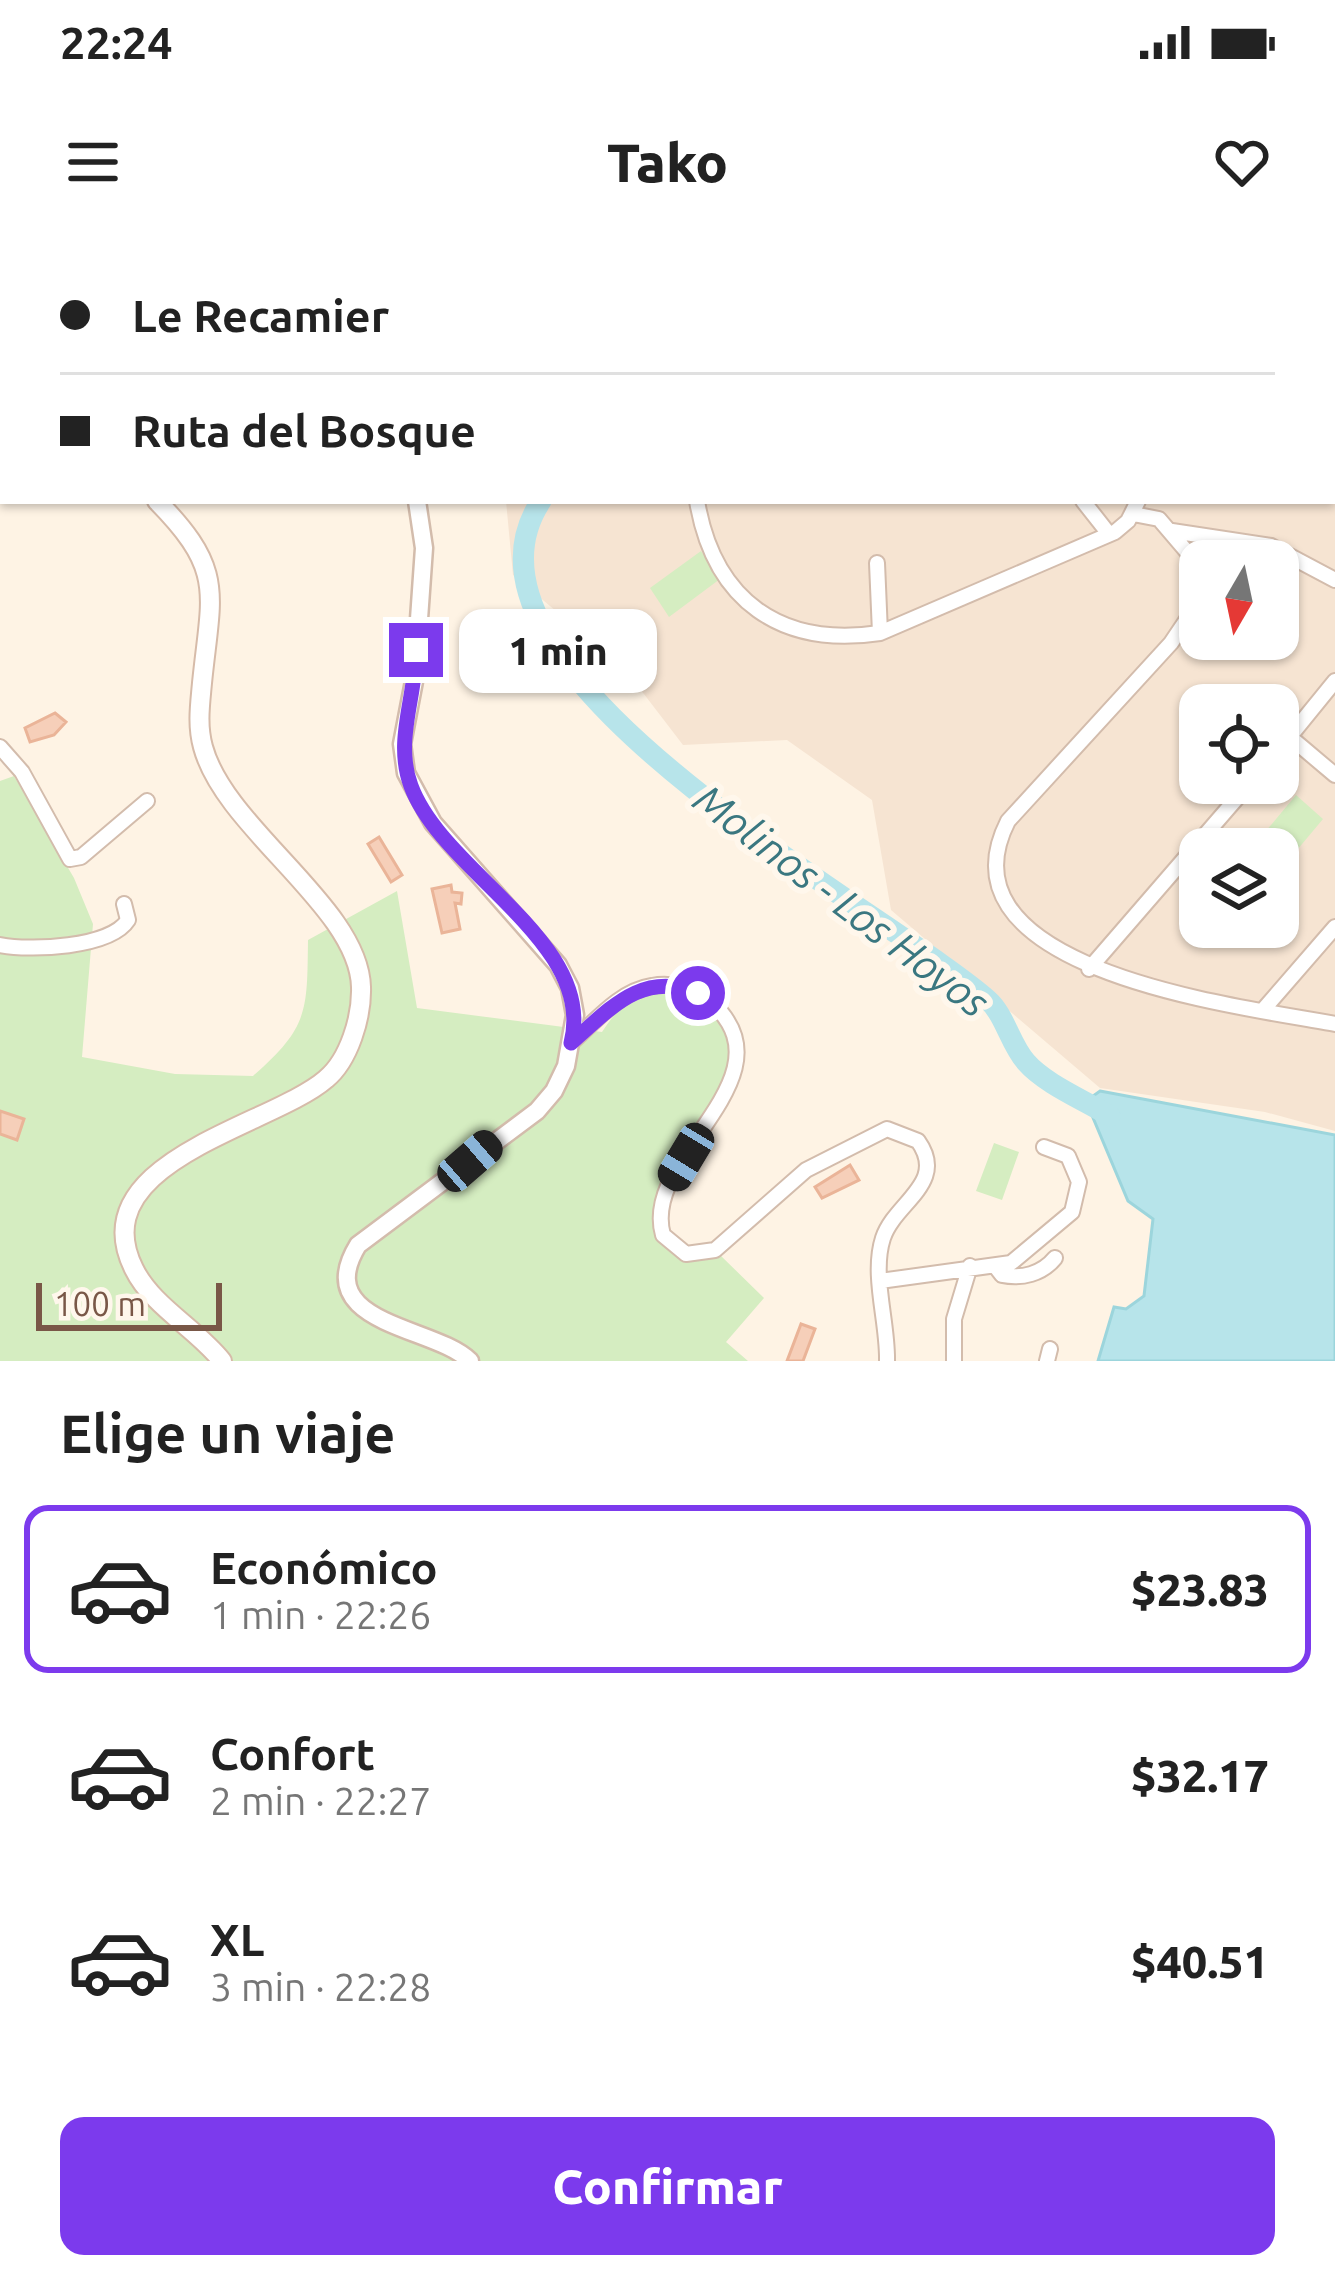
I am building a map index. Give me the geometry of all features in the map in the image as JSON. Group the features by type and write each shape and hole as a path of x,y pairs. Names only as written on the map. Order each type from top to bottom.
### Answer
{"main road":[{"path":"161,504 197,543 209,573 199,722 206,755 233,802 342,935 361,987 350,1041 327,1079 190,1148 149,1181 130,1210 126,1244 137,1275 222,1361"}],"street":[{"path":"418,504 424,537 416,676 402,744 406,773 433,823 558,965 574,1002 571,1043 561,1079 536,1111 374,1232 350,1262 350,1288 363,1310 453,1348 470,1361"},
{"path":"698,504 716,565 754,608 816,636 880,633 1109,534 1135,507 1159,519 1179,540"},
{"path":"1085,504 1109,534"},
{"path":"1172,531 1271,546 1335,580"},
{"path":"877,562 880,633"},
{"path":"1179,632 1001,834 999,890 1022,925 1089,969 1335,1024"},
{"path":"1299,725 1335,681"},
{"path":"1299,744 1335,776"},
{"path":"0,747 22,772 70,859 81,857 147,801"},
{"path":"1089,969 1232,804"},
{"path":"0,945 42,952 115,932 128,920 124,904"},
{"path":"1264,1010 1335,926"},
{"path":"571,1043 621,998 653,986 698,993 728,1025 735,1046 733,1078 673,1178 661,1213 663,1235 686,1254 715,1250 806,1170 850,1144 887,1130 912,1135 923,1147 928,1172 922,1187 888,1226 880,1281 887,1361"},
{"path":"880,1281 1011,1263 1042,1241 1078,1199 1079,1182 1068,1156 1044,1147"},
{"path":"995,1266 1001,1275 1023,1276 1039,1272 1055,1258"},
{"path":"954,1361 954,1319 970,1266"}],"shaded area":[{"path":"506,504 1335,504 1335,1131 1265,1112 1100,1088 891,910 872,800 787,740 683,745 624,668 513,575"}],"green space":[{"path":"701,551 720,579 669,617 650,588"},
{"path":"14,776 74,878 93,924 82,1057 175,1074 253,1076 285,1044 301,1016 308,940 397,891 417,1008 602,1032 622,1007 642,994 678,992 702,1003 726,1038 729,1058 718,1096 669,1179 664,1244 694,1260 719,1254 764,1298 726,1342 748,1361 0,1361 0,781"},
{"path":"1299,798 1323,819 1299,848 1299,828 1268,828 1288,804 1299,804"},
{"path":"994,1143 1019,1152 1002,1200 976,1191"}],"water":[{"path":"1100,1091 1335,1135 1335,1361 1098,1361 1114,1307 1126,1309 1144,1296 1153,1219 1128,1201 1086,1101"}],"building":[{"path":"55,713 66,722 54,735 30,742 25,728"},
{"path":"379,837 402,875 391,882 368,844"},
{"path":"451,885 452,892 462,893 461,904 455,903 460,929 442,933 432,889"},
{"path":"0,1111 24,1119 17,1140 0,1134"},
{"path":"850,1165 859,1180 822,1198 815,1187"},
{"path":"801,1324 815,1329 803,1361 787,1361"}],"waterway":[{"name":"Molinos - Los Hoyos","path":"540,504 524,568 549,638 606,710 684,781 772,848 988,1000 1034,1070 1110,1116"}],"route":[{"path":"416,650 416,676 402,744 411,788 433,823 558,965 574,1002 571,1043 631,992 664,985 698,993"}]}
